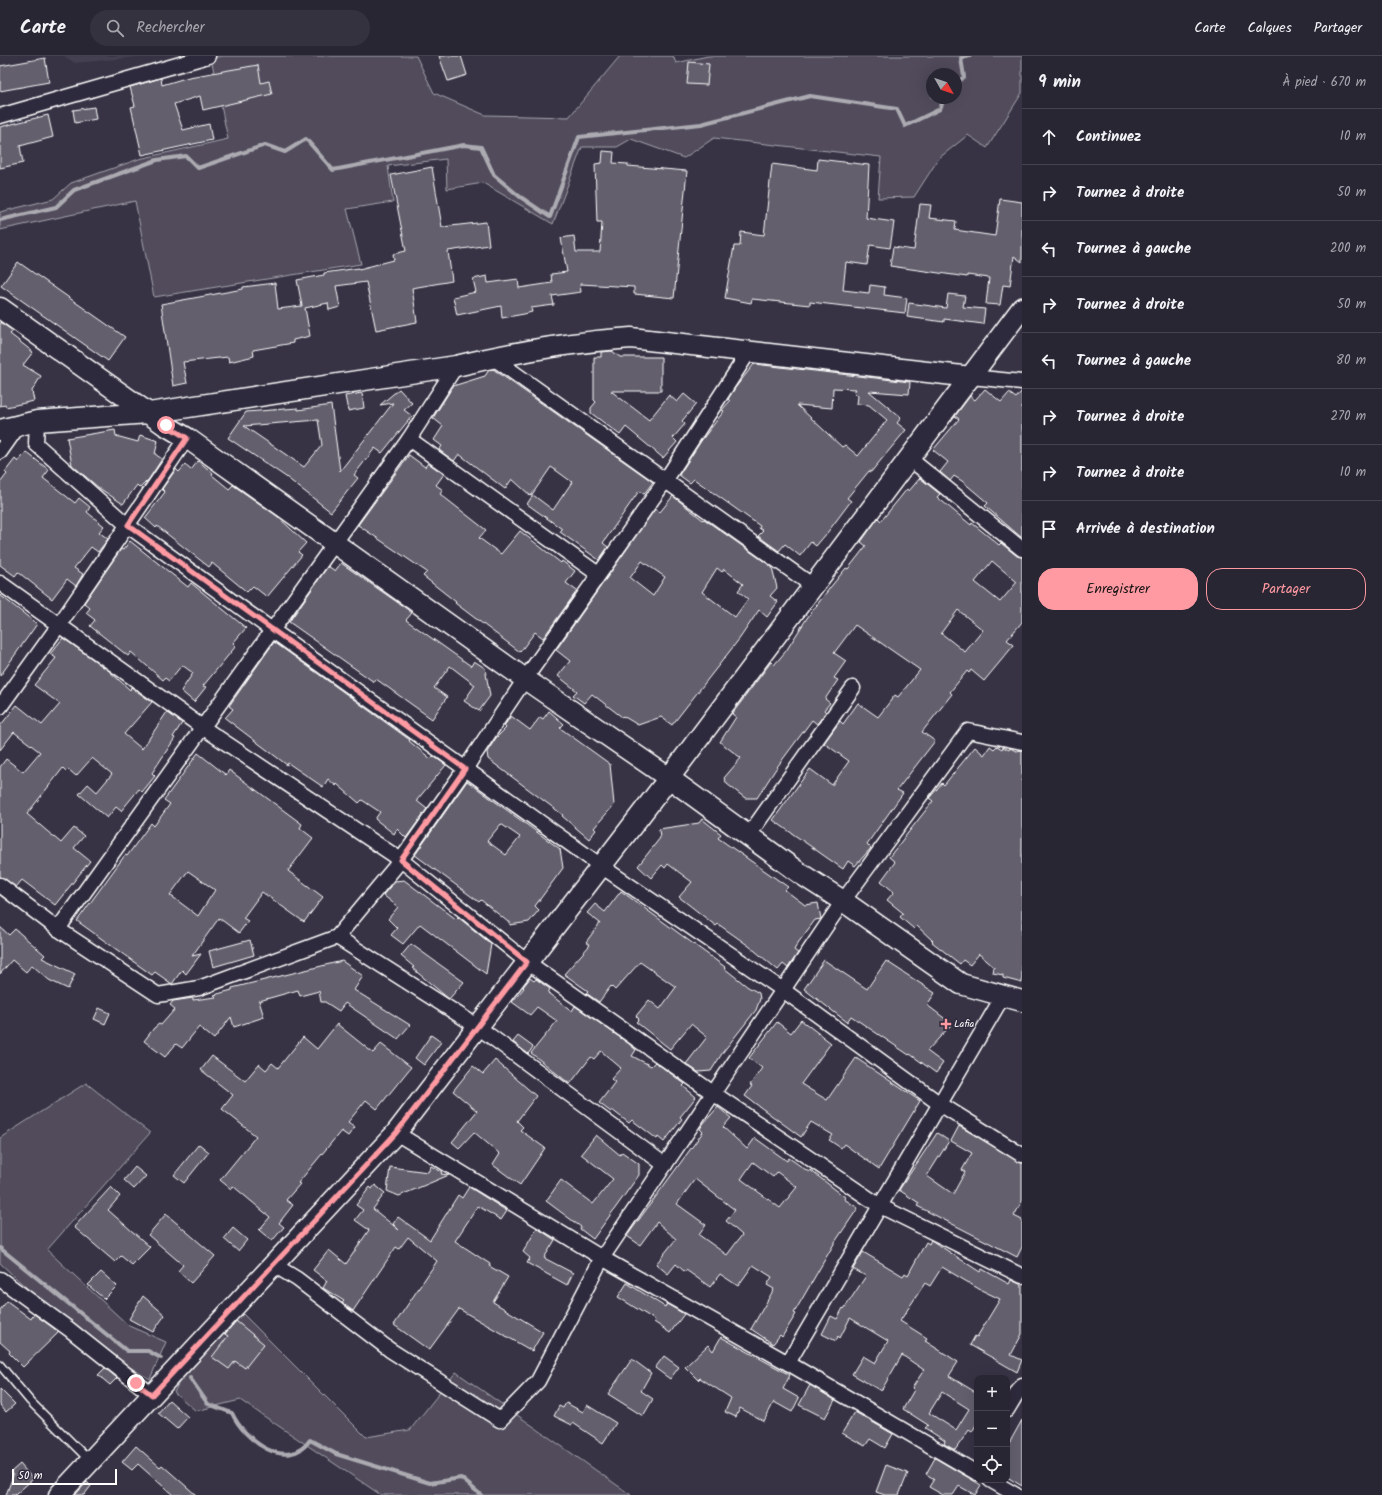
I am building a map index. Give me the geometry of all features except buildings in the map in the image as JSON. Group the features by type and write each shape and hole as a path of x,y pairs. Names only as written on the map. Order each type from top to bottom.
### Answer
{"street":[{"path":"0,116 173,61 208,56"},
{"path":"0,308 187,438 525,679 669,778 801,874 844,901 960,984 1013,999 940,1104 788,1363"},
{"path":"58,1495 396,1133 669,778 1022,308"},
{"path":"0,430 28,423 149,413 456,366 492,357 590,341 631,338 750,350 1022,382"},
{"path":"0,885 58,929 158,994 199,988 337,937 401,860 598,574 665,481 750,350"},
{"path":"492,357 813,586"},
{"path":"58,929 334,544 408,439 456,366"},
{"path":"0,452 28,423"},
{"path":"28,423 36,444 128,525 601,866 783,990 940,1104 1022,1155"},
{"path":"0,707 59,625 187,438"},
{"path":"408,439 598,574"},
{"path":"910,459 1022,549"},
{"path":"0,583 202,727 401,860 527,962 714,1093 880,1206 1022,1276"},
{"path":"748,836 853,688"},
{"path":"274,1265 297,1279 390,1350 500,1420 538,1382 602,1258 844,901 968,731 1022,742"},
{"path":"337,937 478,1027 665,1165"},
{"path":"396,1133 602,1258 974,1466"},
{"path":"0,1279 69,1329 152,1395"},
{"path":"1013,1409 1022,1385"},
{"path":"995,1483 1016,1495"}],"lane":[{"path":"0,1365 30,1401 90,1462"}],"shaded area":[{"path":"64,56 147,56 75,63"},
{"path":"223,56 416,56 434,93 485,115 569,117 620,56 673,56 676,63 708,56 1022,56 1022,93 987,148 968,135 939,158 914,197 878,198 881,157 714,138 684,158 631,139 617,147 582,147 553,224 483,183 447,189 446,159 388,166 393,202 347,209 361,264 154,297 135,201 0,230 0,212 53,199 71,183 139,159 228,139 211,58"},
{"path":"86,1083 150,1133 47,1250 129,1326 166,1342 150,1379 90,1340 53,1311 0,1263 0,1138"},
{"path":"237,1308 366,1437 410,1430 456,1372 631,1495 381,1495 240,1400 196,1411 174,1392 190,1361"}],"waterway":[{"path":"962,78 964,77 961,58 970,56"},
{"path":"0,220 56,207 74,190 157,160 186,156 198,168 265,145 285,152 306,139 333,170 464,145 481,147 494,175 519,196 550,217 579,137 701,124 810,96 897,109 905,126 940,109 942,104"},
{"path":"0,1248 127,1351 148,1351 161,1358"},
{"path":"190,1378 208,1404 232,1413 246,1433 267,1449 278,1453 290,1454 301,1449 310,1440 336,1454 430,1483 461,1478 481,1495"}],"place":[{"name":"Lafia","path":"946,1024"}],"route":[{"path":"136,1383 152,1395 274,1265 396,1133 527,962 401,860 465,769 128,525 187,438 166,425"}]}
